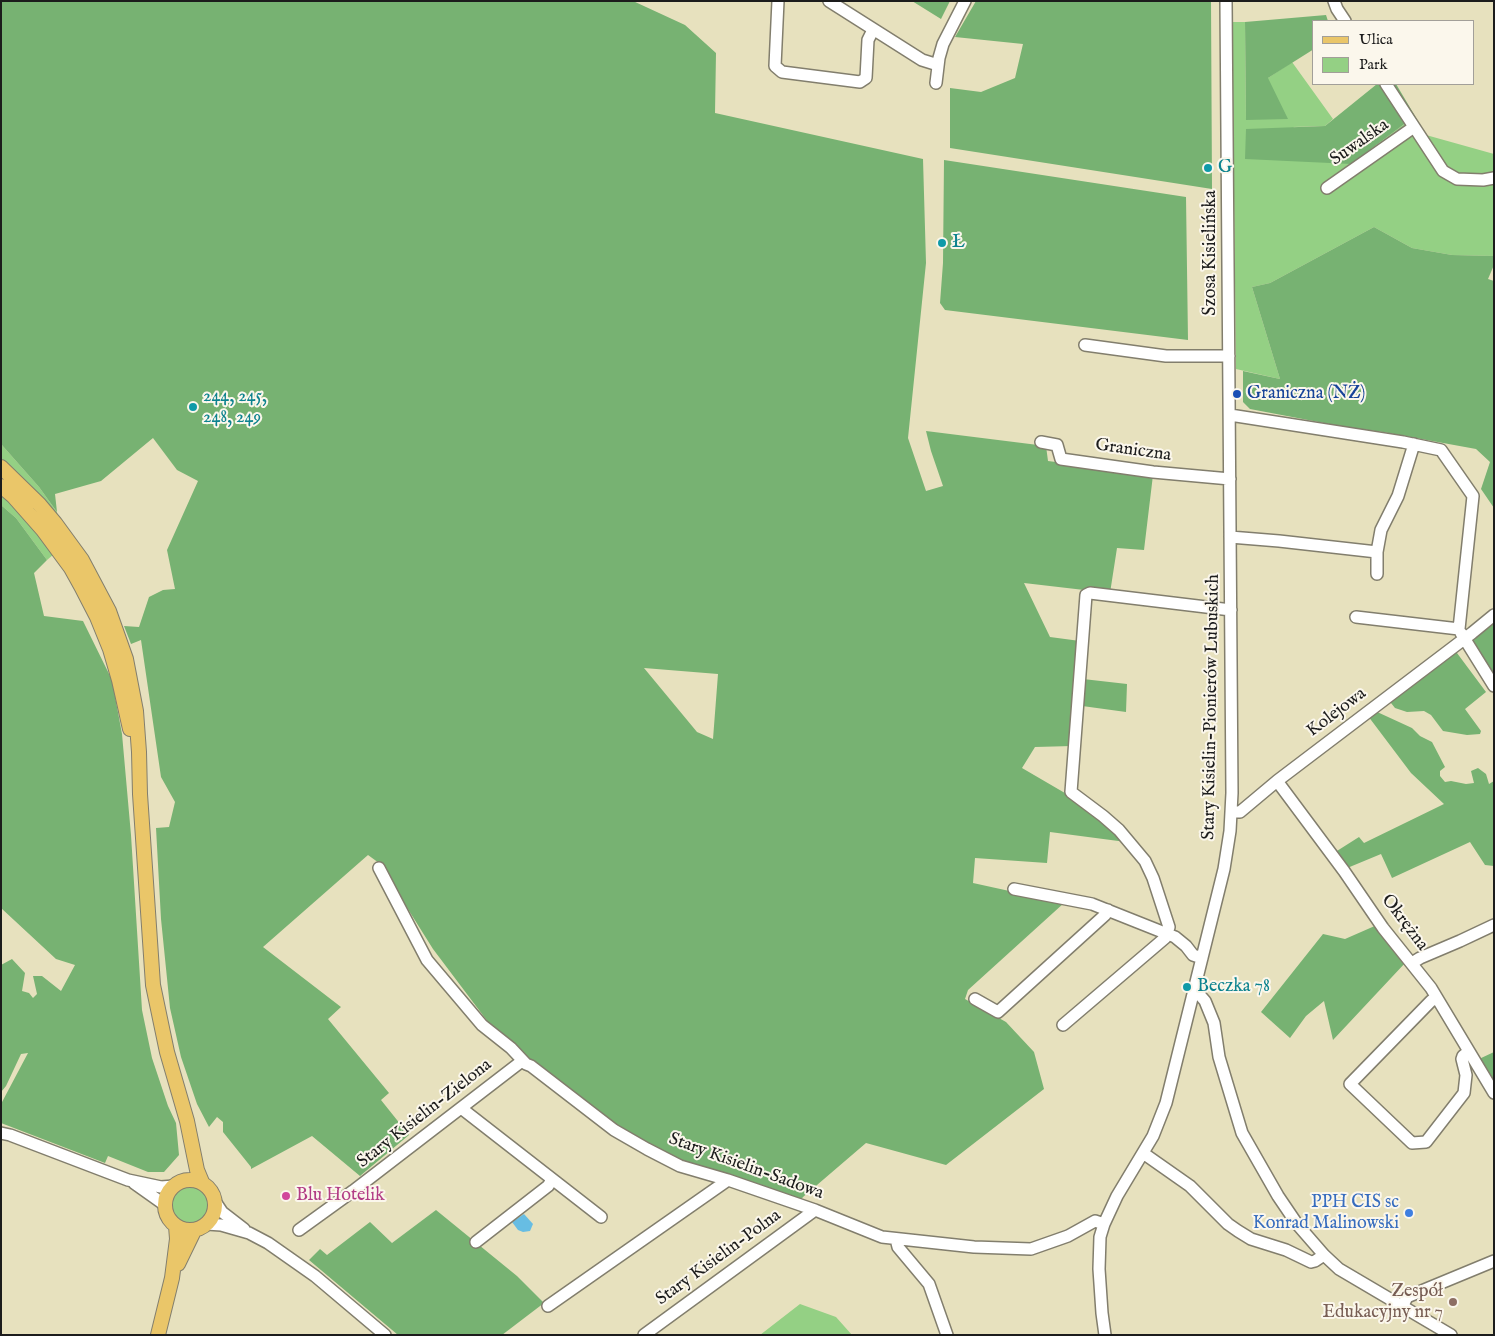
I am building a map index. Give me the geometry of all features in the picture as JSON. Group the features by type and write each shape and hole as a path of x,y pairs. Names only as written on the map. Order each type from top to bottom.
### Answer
{"main road":[{"path":"1,467 23,487 55,523 82,560 109,611 126,659 136,711 153,985 160,1022 187,1121 197,1170 202,1182 212,1192 216,1203 212,1219 202,1228 194,1231 176,1226 167,1216 165,1205 166,1195 178,1183 191,1143"},
{"path":"1,486 29,513 71,568 97,617 120,680 140,794"},
{"path":"178,1183 192,1179 202,1182"},
{"path":"158,1335 172,1278 177,1239 176,1226"},
{"path":"172,1278 194,1231"}],"street":[{"path":"778,1 775,66 782,72 860,82 866,78 868,40 873,30"},
{"path":"829,1 922,60 938,65"},
{"path":"936,83 943,44 965,1"},
{"name":"Szosa Kisielińska","path":"1226,1 1230,415"},
{"path":"1334,1 1344,20"},
{"name":"Suwalska","path":"1387,85 1443,171 1457,179 1483,180 1494,178"},
{"name":"Suwalska","path":"1327,188 1414,128"},
{"path":"1085,345 1166,356 1229,356"},
{"path":"1230,415 1315,427 1441,450 1474,496 1462,634 1494,686"},
{"name":"Stary Kisielin-Pionierów Lubuskich","path":"1105,1335 1100,1297 1099,1269 1100,1243 1104,1224 1121,1190 1153,1136 1166,1103 1228,848 1231,812 1230,415"},
{"name":"Graniczna","path":"1042,442 1057,445 1061,459 1153,472 1230,480"},
{"path":"1377,574 1377,552 1381,530 1398,496 1414,444"},
{"path":"1230,537 1279,540 1377,552"},
{"path":"1063,1025 1165,938 1169,927 1153,878 1133,845 1103,816 1071,792 1086,595 1090,593 1231,610"},
{"name":"Kolejowa","path":"1231,812 1240,812 1462,634 1494,615"},
{"path":"1356,616 1462,634"},
{"name":"Okrężna","path":"1277,781 1344,871 1383,928 1412,963 1436,998 1494,1093"},
{"name":"Stary Kisielin-Sadowa","path":"379,868 427,960 482,1025 511,1048 522,1061 614,1130 634,1143 680,1166 728,1180 815,1210 882,1237 896,1239 974,1247 1031,1249 1068,1236 1095,1221 1104,1224"},
{"path":"1014,889 1087,903 1108,910 1167,933 1180,941 1193,955 1202,958"},
{"path":"975,999 998,1012 1105,915 1108,910"},
{"path":"1412,963 1494,925"},
{"path":"1194,992 1198,993 1205,1000 1214,1023 1219,1057 1242,1133 1278,1196 1297,1224 1339,1269 1451,1335"},
{"path":"1436,998 1350,1084 1412,1143 1426,1142 1464,1094 1466,1076 1462,1060 1463,1056 1468,1052"},
{"name":"Stary Kisielin-Zielona","path":"299,1230 522,1061"},
{"path":"461,1108 601,1217"},
{"path":"1,1133 128,1180 161,1187 178,1183"},
{"path":"1143,1153 1190,1186 1228,1224 1251,1239 1286,1250 1311,1262 1324,1255"},
{"path":"128,1180 165,1205"},
{"path":"476,1242 548,1186 552,1180"},
{"path":"548,1306 728,1180"},
{"path":"216,1203 222,1212 249,1233"},
{"name":"Stary Kisielin-Polna","path":"644,1335 815,1210"},
{"path":"207,1224 221,1225 249,1233 268,1242 308,1270 385,1335"},
{"path":"896,1239 898,1247 929,1284 946,1335"},
{"path":"1402,1307 1407,1297 1494,1261"}],"green space":[{"path":"1,1 633,1 685,25 716,53 715,113 923,159 926,263 908,438 926,491 943,486 926,431 1046,446 1048,461 1153,475 1144,550 1117,548 1110,593 1024,583 1050,637 1080,641 1083,679 1127,684 1126,712 1075,705 1072,746 1035,747 1022,768 1070,796 1101,819 1126,842 1050,832 1047,863 975,858 973,883 1064,903 968,990 965,999 1006,1022 1034,1052 1044,1089 946,1165 866,1143 803,1197 798,1204 652,1154 524,1059 488,1022 433,949 379,863 368,855 263,947 341,1007 328,1019 389,1093 381,1100 409,1135 360,1176 312,1136 251,1169 223,1132 223,1122 217,1117 209,1127 197,1104 181,1057 170,1008 161,919 156,828 169,827 175,802 161,777 141,640 131,644 124,626 139,627 149,597 163,590 175,589 167,550 198,481 177,470 153,438 101,481 55,494 57,512 39,487 1,444","holes":["644,668 718,674 713,739 697,732"]},
{"path":"912,1 950,1 941,19"},
{"path":"976,1 1211,1 1212,189 950,148 950,88 981,92 1015,78 1023,44 955,37"},
{"path":"1326,15 1328,20 1312,20 1312,50 1268,78 1288,119 1246,120 1245,22"},
{"path":"1232,22 1245,22 1246,120 1268,78 1292,62 1333,119 1325,126 1293,127 1351,164 1415,116 1426,135 1494,154 1494,256 1452,255 1412,248 1374,227 1270,283 1252,287 1280,379 1236,369"},
{"path":"1376,85 1397,85 1415,116 1351,164 1245,159 1246,129 1325,126"},
{"path":"944,160 1186,197 1188,340 945,310 940,303 943,263"},
{"path":"1374,227 1412,248 1452,255 1494,256 1494,265 1488,279 1494,281 1494,508 1481,489 1490,462 1476,449 1250,409 1243,402 1243,371 1280,379 1252,287 1270,283"},
{"path":"1,444 39,487 57,512 61,548 47,560 16,518 1,505"},
{"path":"1,505 16,518 47,560 34,573 44,616 83,621 112,680 122,734 131,835 142,1010 152,1058 168,1106 176,1123 179,1155 164,1172 148,1172 108,1156 105,1163 1,1123 1,1104 28,1053 21,1054 6,1086 1,1092 1,965 12,959 25,973 22,991 29,993 33,998 37,994 33,976 42,976 61,991 75,965 56,959 1,908"},
{"path":"1494,623 1494,676 1472,640"},
{"path":"1454,649 1486,692 1465,709 1481,731 1480,734 1467,735 1443,731 1431,715 1424,711 1407,712 1395,708 1387,698"},
{"path":"1375,711 1412,728 1420,736 1432,742 1445,767 1440,771 1440,776 1445,782 1474,783 1471,771 1478,768 1486,774 1489,784 1494,781 1494,866 1485,865 1470,842 1392,878 1381,854 1340,871 1329,856 1359,837 1364,843 1444,804 1411,773 1368,716"},
{"path":"1377,925 1406,962 1333,1040 1324,1001 1306,1016 1290,1038 1261,1012 1323,934 1345,939"},
{"path":"1494,1052 1494,1085 1479,1059"},
{"path":"195,1184 202,1187 208,1193 211,1204 210,1212 202,1221 195,1224 187,1224 180,1221 172,1212 171,1200 174,1193 183,1185"},
{"path":"436,1210 517,1276 544,1303 502,1335 398,1335 309,1260 320,1249 327,1255 370,1222 392,1243"},
{"path":"800,1304 836,1317 852,1335 760,1335"}],"water":[{"path":"524,1214 533,1224 530,1231 523,1232 518,1230 512,1222"}],"place":[{"name":"G","path":"1208,168"},
{"name":"Ł","path":"942,243"},
{"name":"Graniczna (NŻ)","path":"1237,394"},
{"name":"244, 245, 248, 249","path":"193,407"},
{"name":"Beczka 78","path":"1187,987"},
{"name":"Blu Hotelik","path":"286,1196"},
{"name":"PPH CIS sc Konrad Malinowski","path":"1409,1213"},
{"name":"Zespół Edukacyjny nr 7","path":"1453,1302"}]}
